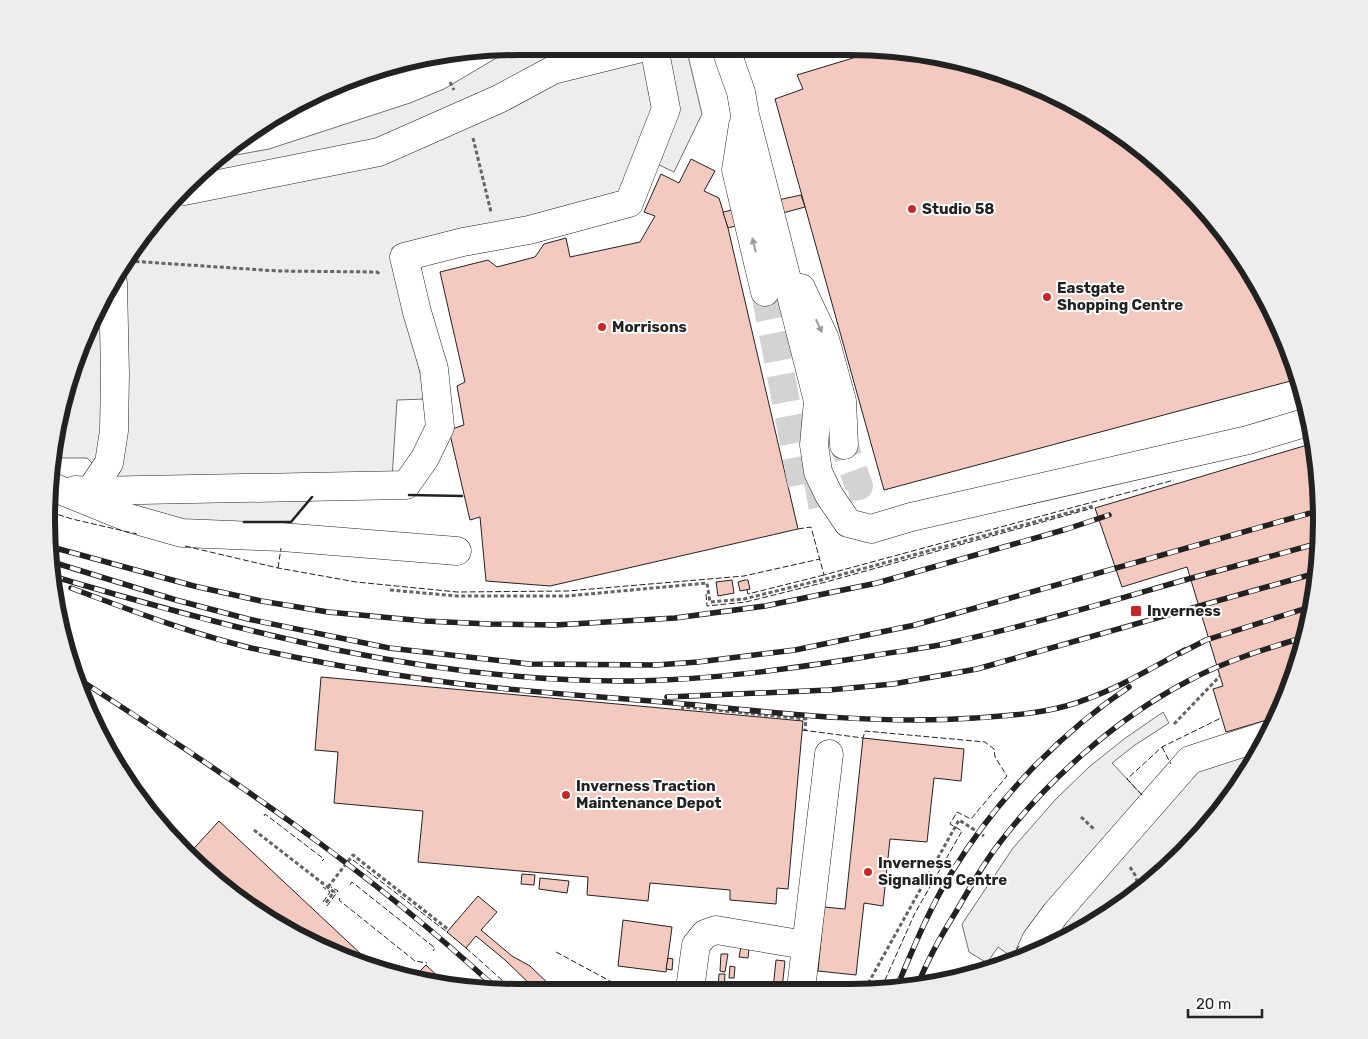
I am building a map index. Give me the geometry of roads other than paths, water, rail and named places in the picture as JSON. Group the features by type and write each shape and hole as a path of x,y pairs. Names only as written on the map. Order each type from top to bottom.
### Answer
{"lane":[{"path":"193,189 380,152 499,99 553,70 614,55"},
{"path":"56,488 90,491 406,485 425,458 440,428 434,369 416,312 404,258 463,242 529,230 629,204 666,109 656,55"},
{"path":"728,55 743,104 818,401 814,445 818,472 829,495 848,523 871,529 911,517 1248,440 1303,423"},
{"path":"744,55 743,104 736,170 765,292"},
{"path":"776,235 825,339 842,401 844,445"},
{"path":"90,491 109,463 114,431 113,294"},
{"path":"56,489 129,518 182,533 282,537 457,551"},
{"path":"1033,946 1056,913 1190,760 1258,738"},
{"path":"801,984 829,754"},
{"path":"691,984 696,945 704,934 716,930 805,945"}],"tunnel":[{"path":"765,292 804,496 859,486 844,445"}],"railway":[{"path":"57,564 176,600 248,619 389,648 529,664 656,665 698,662 795,650 915,625 1313,512"},
{"path":"56,548 194,586 261,601 328,612 425,621 555,625 675,618 765,606 877,583 1067,529 1109,515"},
{"path":"59,578 123,597 267,634 411,663 485,673 558,679 633,681 691,679 778,670 938,645 1036,622 1312,545"},
{"path":"667,697 829,690 893,684 977,669 1310,575"},
{"path":"71,588 160,621 228,642 273,653 363,670 500,688 840,718 941,720 1044,711 1066,706 1097,695 1185,650"},
{"path":"1181,653 1206,640 1304,609"},
{"path":"921,978 940,938 990,856 1014,824 1082,754 1134,714 1188,681 1231,661 1297,639"},
{"path":"85,683 238,785 345,862 448,945 490,983"},
{"path":"899,981 936,900 969,845 988,819 1054,747 1103,705 1129,687"}],"place":[{"name":"Studio 58","path":"912,209"},
{"name":"Eastgate Shopping Centre","path":"1047,297"},
{"name":"Morrisons","path":"602,327"},
{"name":"Inverness","path":"1136,611"},
{"name":"Inverness Traction Maintenance Depot","path":"566,795"},
{"name":"Inverness Signalling Centre","path":"868,872"}]}
